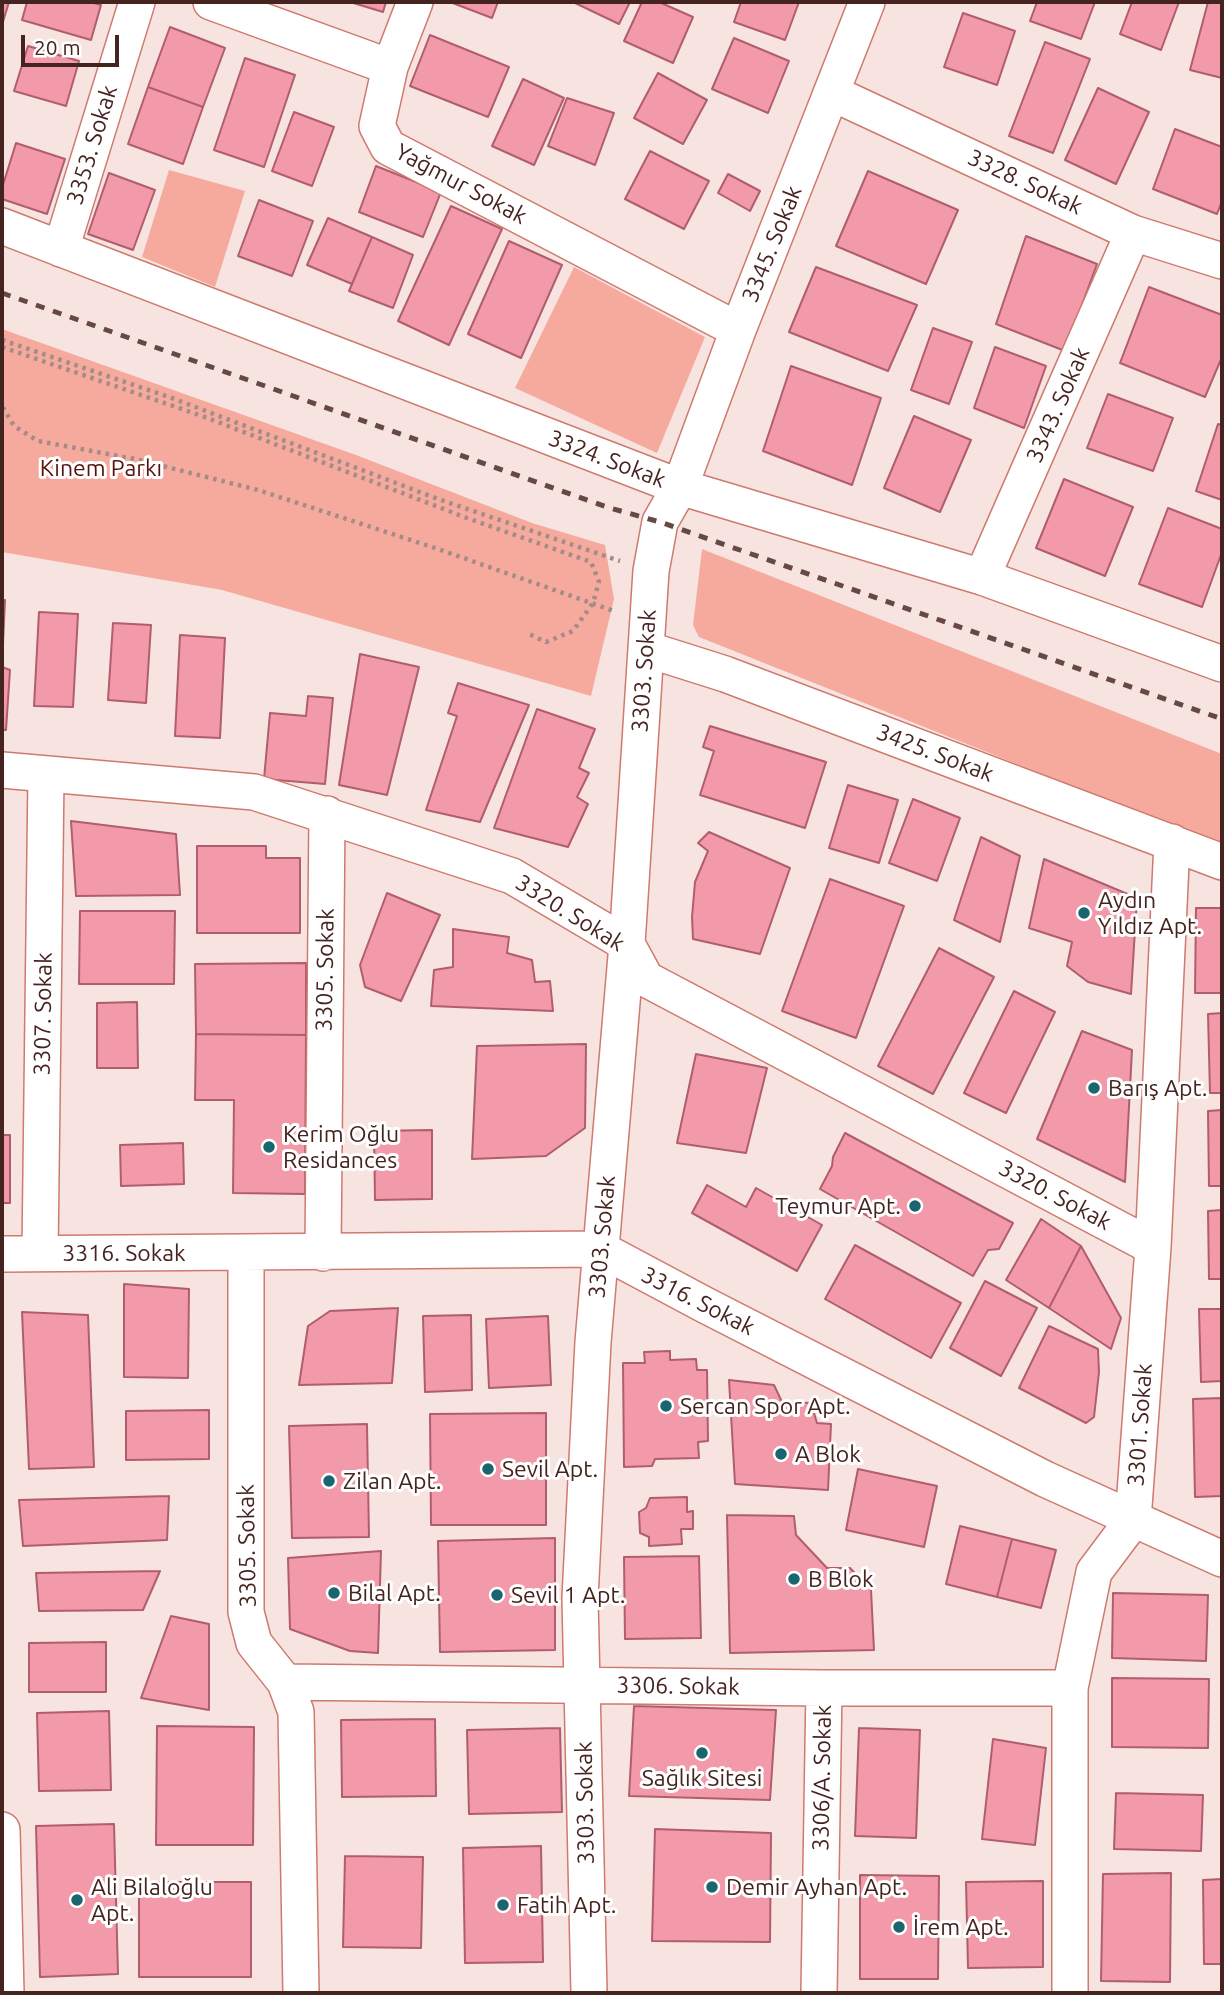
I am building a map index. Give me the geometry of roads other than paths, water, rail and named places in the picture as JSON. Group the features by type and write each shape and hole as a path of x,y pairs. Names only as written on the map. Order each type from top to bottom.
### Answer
{"street":[{"name":"3353. Sokak","path":"61,249 137,2"},
{"path":"211,2 390,67"},
{"name":"Yağmur Sokak","path":"415,2 390,67 377,126 388,147 738,330"},
{"name":"3345. Sokak","path":"680,487 738,330 867,2"},
{"name":"3328. Sokak","path":"832,93 1133,233 1222,261"},
{"name":"3324. Sokak","path":"2,226 680,487 982,577 1222,664"},
{"name":"3343. Sokak","path":"982,577 1133,233"},
{"name":"3303. Sokak","path":"589,1993 580,1598 600,1249 627,944 651,571 660,522 680,487"},
{"name":"3425. Sokak","path":"647,637 725,674 1222,862"},
{"name":"3320. Sokak","path":"2,770 254,792 512,876 627,944 646,979 1153,1247"},
{"name":"3307. Sokak","path":"40,1253 46,775"},
{"name":"3305. Sokak","path":"323,1252 327,814"},
{"name":"3301. Sokak","path":"1070,1993 1070,1688 1094,1572 1133,1520 1153,1247 1171,842"},
{"name":"3316. Sokak","path":"2,1254 600,1249 1033,1473 1222,1559"},
{"name":"3305. Sokak","path":"246,1253 246,1612 254,1643 285,1682 296,1712 301,1993"},
{"name":"3306. Sokak","path":"285,1682 1070,1688"},
{"name":"3306/A. Sokak","path":"819,1993 824,1688"},
{"path":"2,1830 6,1993"}],"railway":[{"path":"2,293 610,508 660,522 1222,719"}],"place":[{"name":"Aydın Yıldız Apt.","path":"1084,913"},
{"name":"Barış Apt.","path":"1094,1088"},
{"name":"Kerim Oğlu Residances","path":"269,1147"},
{"name":"Teymur Apt.","path":"915,1206"},
{"name":"Sercan Spor Apt.","path":"666,1406"},
{"name":"A Blok","path":"781,1454"},
{"name":"Sevil Apt.","path":"488,1469"},
{"name":"Zilan Apt.","path":"329,1481"},
{"name":"B Blok","path":"794,1579"},
{"name":"Bilal Apt.","path":"334,1593"},
{"name":"Sevil 1 Apt.","path":"497,1595"},
{"name":"Sağlık Sitesi","path":"702,1753"},
{"name":"Demir Ayhan Apt.","path":"712,1887"},
{"name":"Ali Bilaloğlu Apt.","path":"77,1900"},
{"name":"Fatih Apt.","path":"503,1905"},
{"name":"İrem Apt.","path":"899,1927"}],"park label":[{"name":"Kinem Parkı","path":"101,468"}]}
